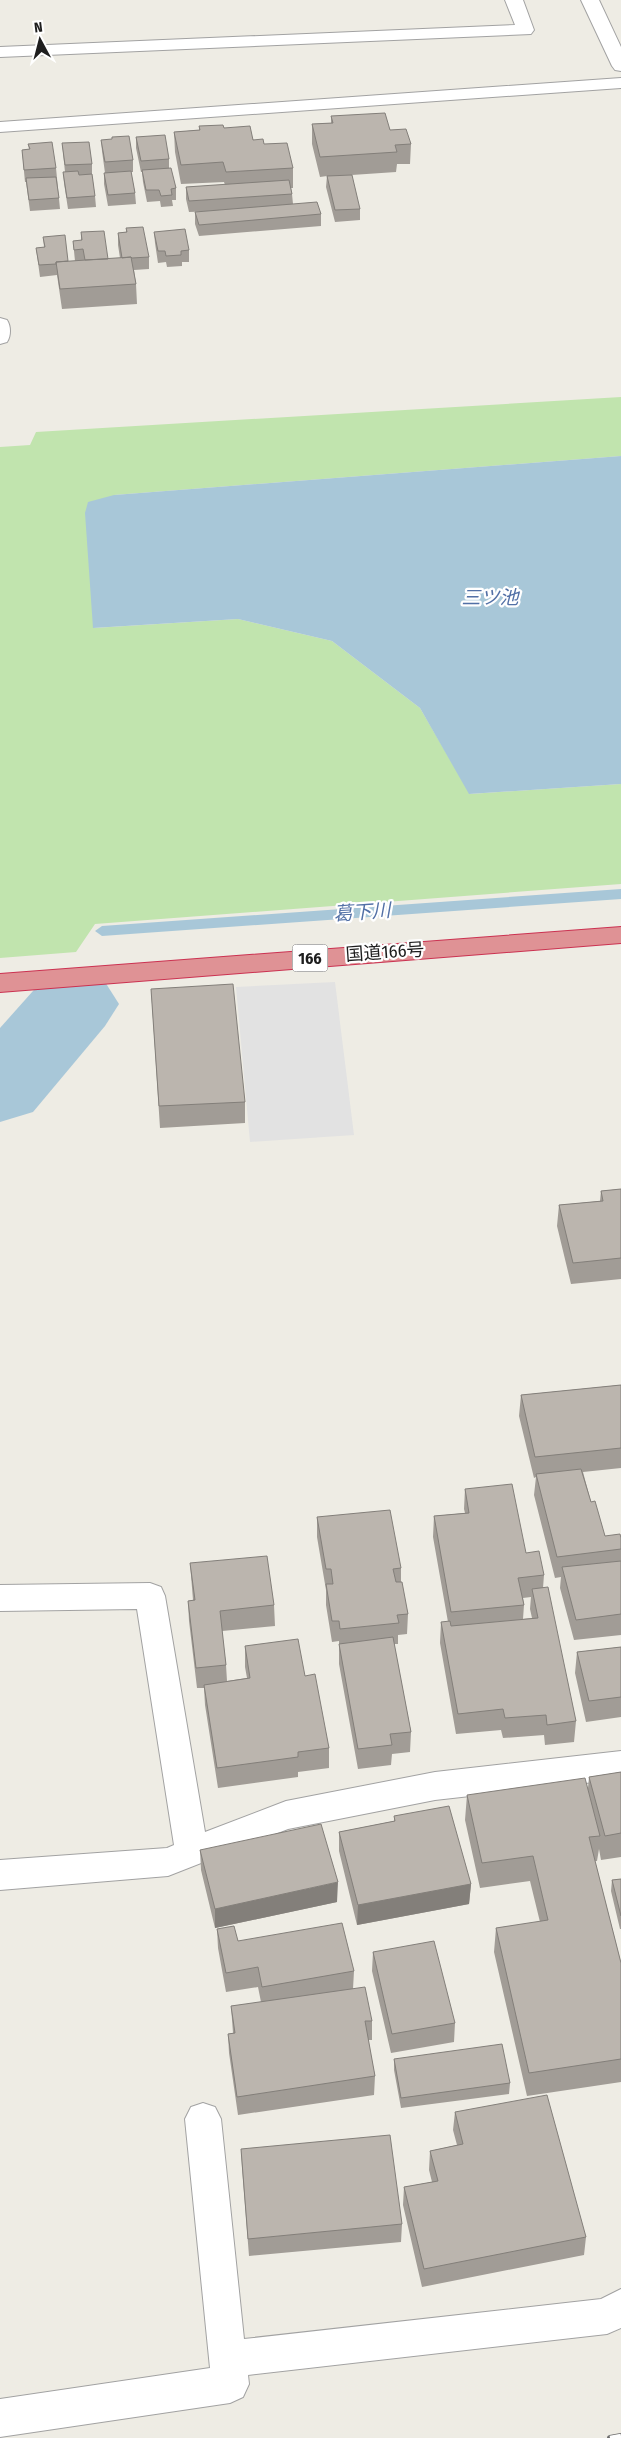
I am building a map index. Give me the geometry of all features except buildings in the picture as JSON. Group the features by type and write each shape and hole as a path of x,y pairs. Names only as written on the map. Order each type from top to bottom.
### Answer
{"highway":[{"name":"国道166号","path":"0,983 621,935"}],"street":[{"path":"0,52 525,30 514,0"},
{"path":"590,0 621,66"},
{"path":"0,127 621,83"},
{"path":"0,324 0,338"},
{"path":"0,1598 150,1596 192,1852"},
{"path":"0,1875 168,1862 286,1815 435,1786 621,1765"},
{"path":"0,2418 230,2384 203,2119"},
{"path":"228,2359 607,2316 621,2307"}],"green space":[{"path":"621,397 621,456 114,495 94,628 238,619 332,641 420,708 470,794 621,784 621,884 95,924 76,952 0,958 0,447 30,445 36,432"}],"shaded area":[{"path":"335,982 354,1135 250,1142 236,987"}],"water":[{"name":"三ツ池","path":"621,456 621,784 469,794 420,708 332,641 238,619 93,628 85,513 88,502 114,495"}],"waterway":[{"name":"葛下川","path":"102,931 621,894"},
{"name":"葛下川","path":"0,1089 73,1004"}],"railway":[{"path":"610,2438 621,2436"}]}
